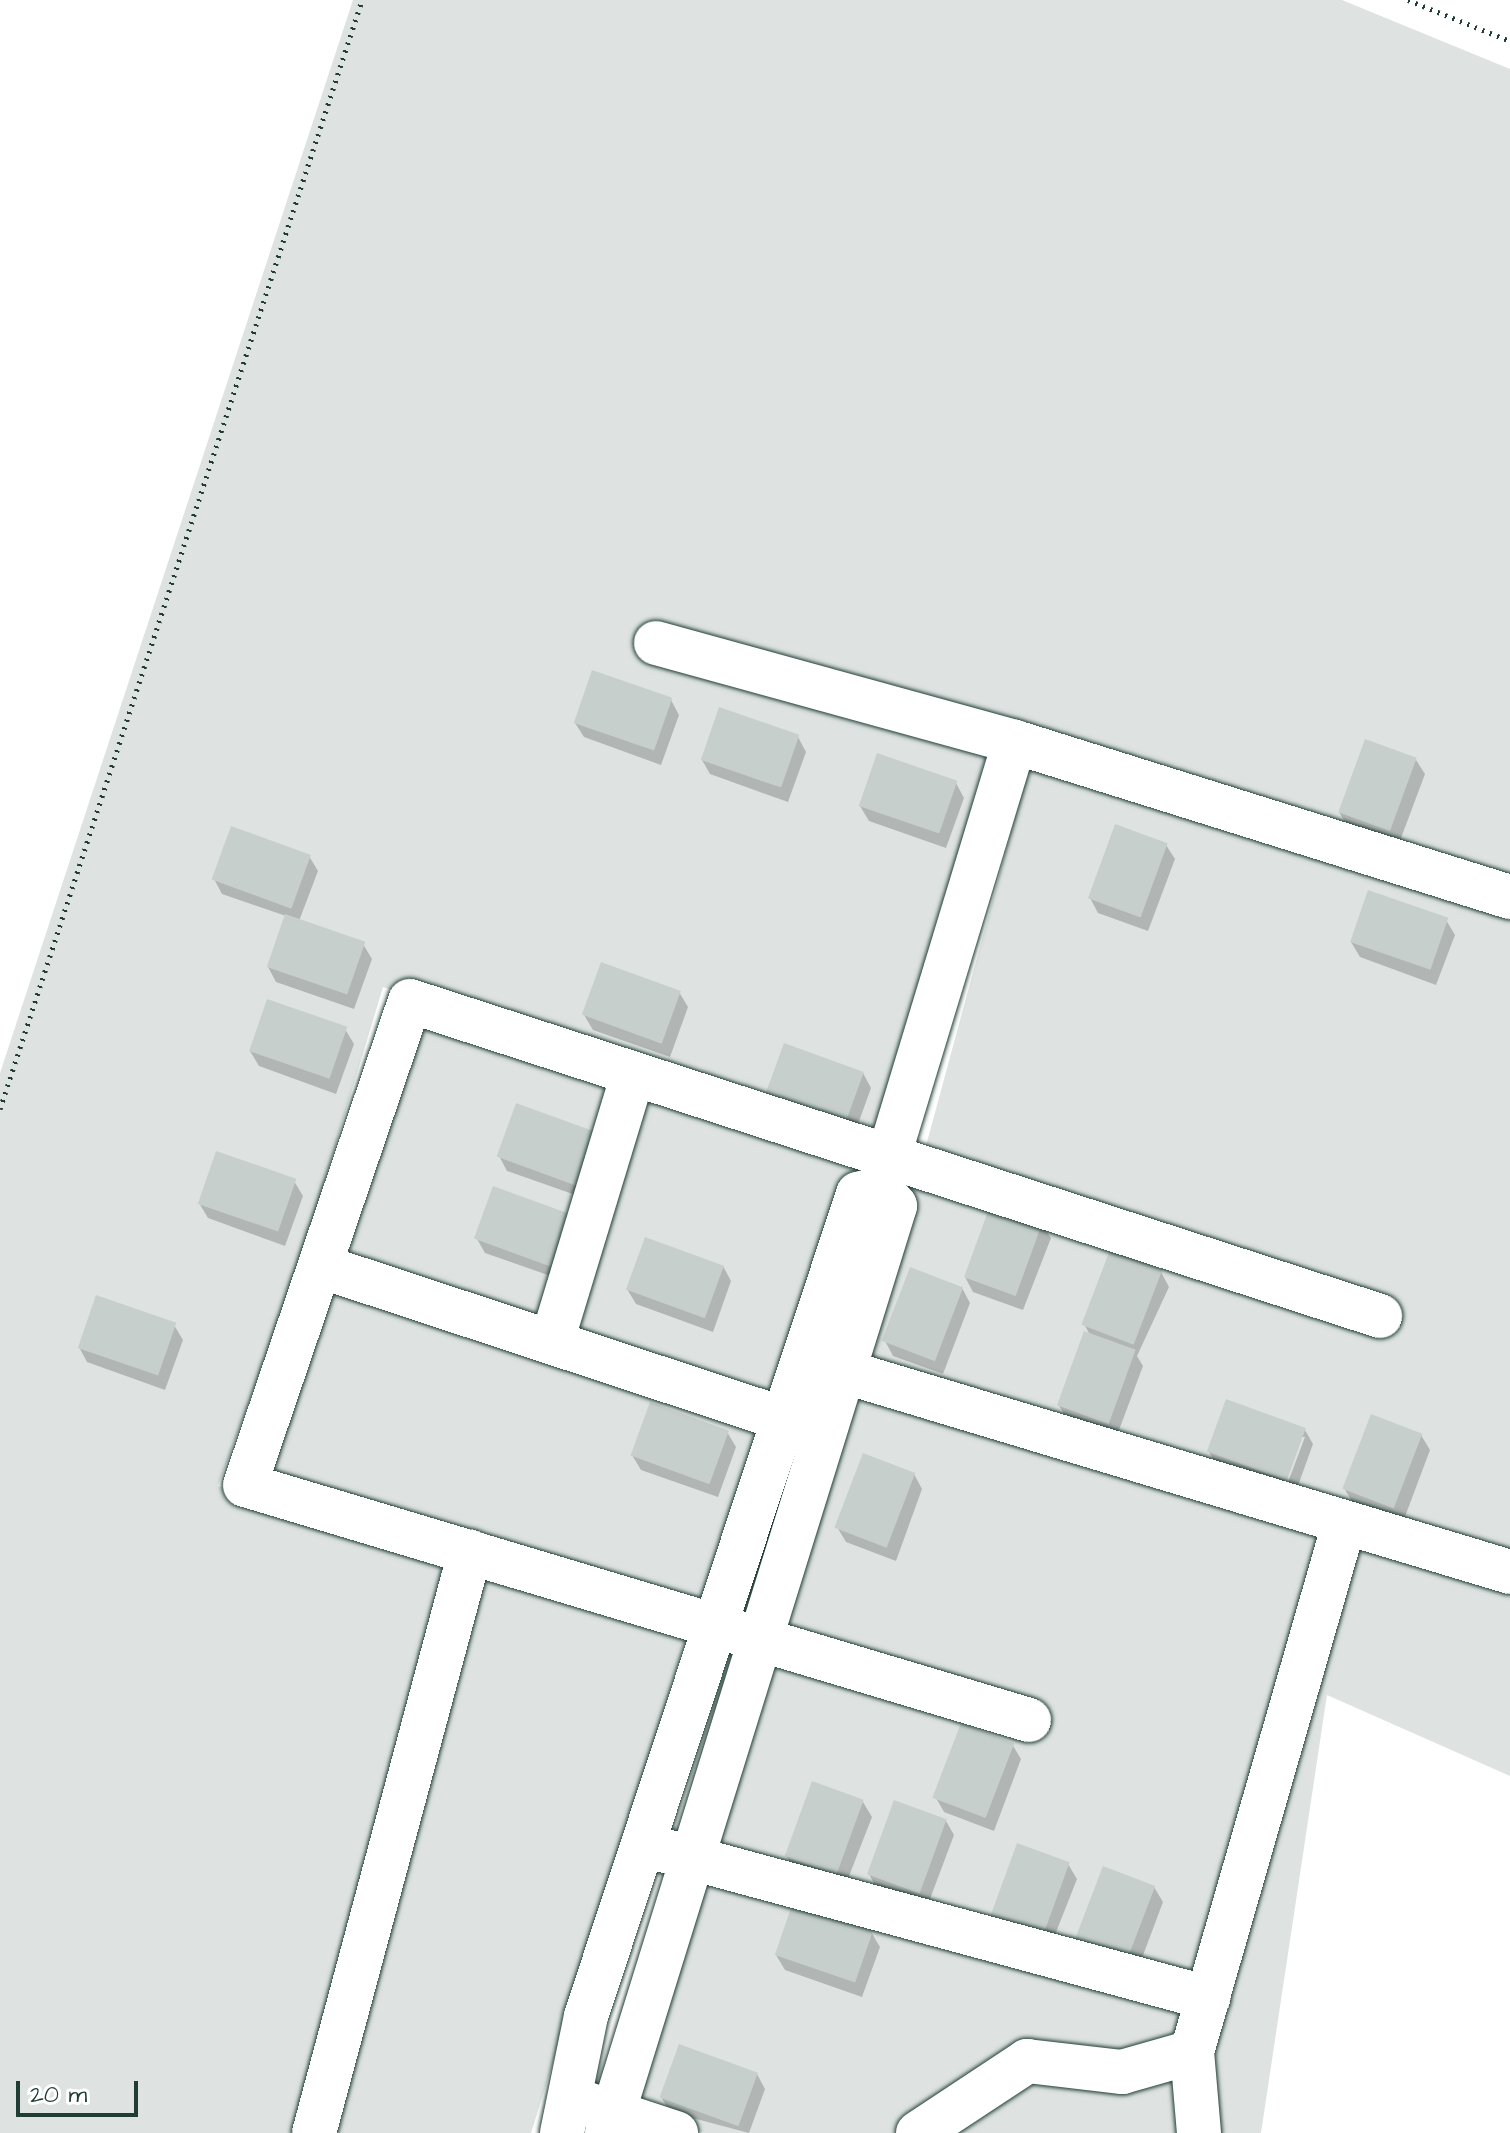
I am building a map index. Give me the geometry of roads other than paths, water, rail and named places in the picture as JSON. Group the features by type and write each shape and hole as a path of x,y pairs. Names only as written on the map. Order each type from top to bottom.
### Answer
{"street":[{"path":"656,643 1015,742 1510,897"},
{"path":"610,2122 757,1638 802,1425 858,1194 884,1172 1015,742"},
{"path":"1029,1720 245,1485 410,1001 633,1075 884,1172 1380,1316"},
{"path":"552,1341 633,1075"},
{"path":"676,2133 565,2116 586,2016 716,1626 802,1425 839,1370 895,1206 884,1172"},
{"path":"320,1266 802,1425"},
{"path":"839,1370 1510,1572"},
{"path":"1199,2133 1192,2052 1344,1524"},
{"path":"314,2133 470,1552"},
{"path":"643,1845 1208,1998"},
{"path":"918,2133 1027,2061 1122,2072 1192,2052"}]}
